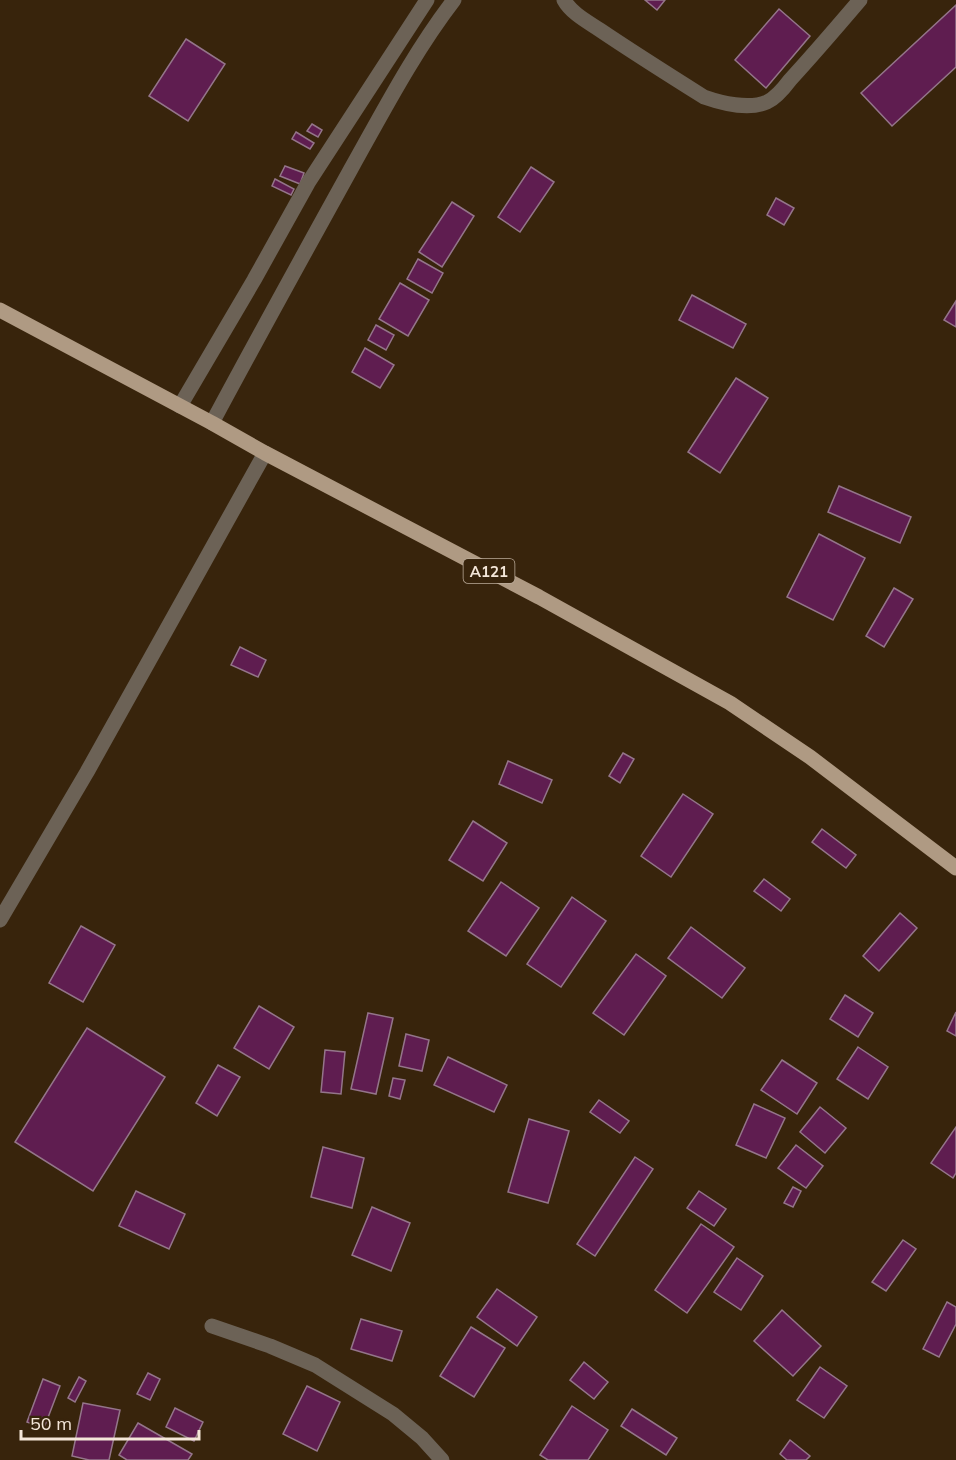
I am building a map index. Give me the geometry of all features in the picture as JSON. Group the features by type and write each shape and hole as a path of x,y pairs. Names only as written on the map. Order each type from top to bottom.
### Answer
{"main road":[{"name":"A121","path":"0,310 539,597 730,703 810,757 956,868"}],"street":[{"path":"180,406 308,183 427,0"},
{"path":"212,423 408,68 454,0"},
{"path":"564,0 583,18 628,49 704,96 730,105 767,102 778,94 860,0"},
{"path":"0,920 87,772 265,453"},
{"path":"212,1326 270,1346 315,1365 393,1414 422,1438 442,1460"}],"building":[{"path":"645,0 665,0 657,10"},
{"path":"956,5 956,67 892,126 861,93"},
{"path":"779,9 810,36 766,88 735,60"},
{"path":"186,39 225,64 188,121 149,96"},
{"path":"312,124 322,130 318,137 307,131"},
{"path":"296,132 314,143 310,149 292,139"},
{"path":"285,166 304,173 300,184 280,176"},
{"path":"531,167 554,182 520,232 498,217"},
{"path":"275,179 294,189 291,195 272,186"},
{"path":"776,198 794,208 784,225 767,215"},
{"path":"452,202 474,216 442,267 419,252"},
{"path":"418,259 443,273 432,293 407,279"},
{"path":"400,283 429,300 408,336 379,319"},
{"path":"692,295 746,324 733,348 679,320"},
{"path":"956,301 956,327 944,320"},
{"path":"376,325 394,335 386,350 368,340"},
{"path":"365,348 394,365 380,388 352,372"},
{"path":"736,378 768,398 720,473 688,452"},
{"path":"839,486 911,517 900,543 828,512"},
{"path":"819,534 865,558 833,620 787,597"},
{"path":"894,588 913,599 884,647 866,636"},
{"path":"240,647 266,660 258,677 231,665"},
{"path":"623,753 634,759 620,783 609,776"},
{"path":"508,761 552,780 542,803 499,784"},
{"path":"683,794 713,814 671,877 641,856"},
{"path":"473,821 507,843 483,881 449,860"},
{"path":"822,829 856,855 846,868 812,842"},
{"path":"764,879 790,899 781,911 754,891"},
{"path":"501,882 539,908 506,956 468,931"},
{"path":"572,897 606,921 561,987 527,964"},
{"path":"900,913 917,928 879,971 863,956"},
{"path":"81,926 115,945 83,1002 49,983"},
{"path":"691,927 745,968 722,998 668,958"},
{"path":"636,954 666,976 624,1035 593,1013"},
{"path":"845,995 873,1013 858,1037 830,1019"},
{"path":"259,1006 294,1027 269,1069 234,1048"},
{"path":"956,1012 956,1036 947,1031"},
{"path":"368,1013 393,1018 376,1094 351,1089"},
{"path":"87,1028 165,1077 93,1191 15,1142"},
{"path":"406,1034 429,1040 422,1071 399,1066"},
{"path":"858,1047 888,1067 868,1099 837,1079"},
{"path":"325,1050 345,1052 341,1094 321,1092"},
{"path":"448,1057 507,1085 494,1112 434,1085"},
{"path":"782,1060 817,1083 797,1114 761,1090"},
{"path":"218,1065 240,1077 217,1116 196,1103"},
{"path":"393,1078 405,1080 400,1099 389,1096"},
{"path":"599,1100 629,1121 620,1133 590,1112"},
{"path":"754,1104 785,1118 766,1158 736,1145"},
{"path":"820,1107 846,1128 825,1153 800,1132"},
{"path":"529,1119 569,1131 548,1203 508,1192"},
{"path":"956,1127 956,1173 953,1178 931,1163"},
{"path":"796,1145 823,1166 806,1188 778,1168"},
{"path":"323,1147 364,1158 352,1208 311,1197"},
{"path":"635,1157 653,1169 595,1256 577,1244"},
{"path":"793,1187 801,1191 793,1207 784,1203"},
{"path":"136,1191 185,1214 169,1249 119,1226"},
{"path":"699,1191 726,1209 714,1226 687,1208"},
{"path":"372,1207 410,1223 391,1271 352,1255"},
{"path":"701,1224 734,1247 687,1313 655,1290"},
{"path":"903,1240 916,1249 886,1291 872,1282"},
{"path":"737,1258 763,1276 741,1310 714,1292"},
{"path":"497,1289 537,1317 517,1346 477,1317"},
{"path":"947,1302 956,1307 956,1324 939,1357 923,1349"},
{"path":"782,1310 821,1346 793,1376 754,1341"},
{"path":"361,1319 402,1331 392,1361 351,1349"},
{"path":"471,1327 505,1348 474,1397 440,1376"},
{"path":"584,1362 608,1382 594,1399 570,1380"},
{"path":"820,1367 847,1386 824,1418 797,1400"},
{"path":"148,1373 160,1379 150,1400 137,1394"},
{"path":"79,1377 86,1381 75,1402 68,1398"},
{"path":"43,1379 60,1386 44,1428 27,1422"},
{"path":"307,1386 340,1402 317,1451 283,1434"},
{"path":"83,1403 120,1410 109,1460 89,1460 72,1456"},
{"path":"572,1406 608,1430 588,1460 548,1460 540,1455"},
{"path":"175,1408 203,1422 194,1441 166,1427"},
{"path":"632,1409 677,1438 666,1455 621,1426"},
{"path":"138,1423 192,1454 188,1460 127,1460 119,1455"},
{"path":"790,1440 810,1456 806,1460 787,1460 780,1454"}]}
